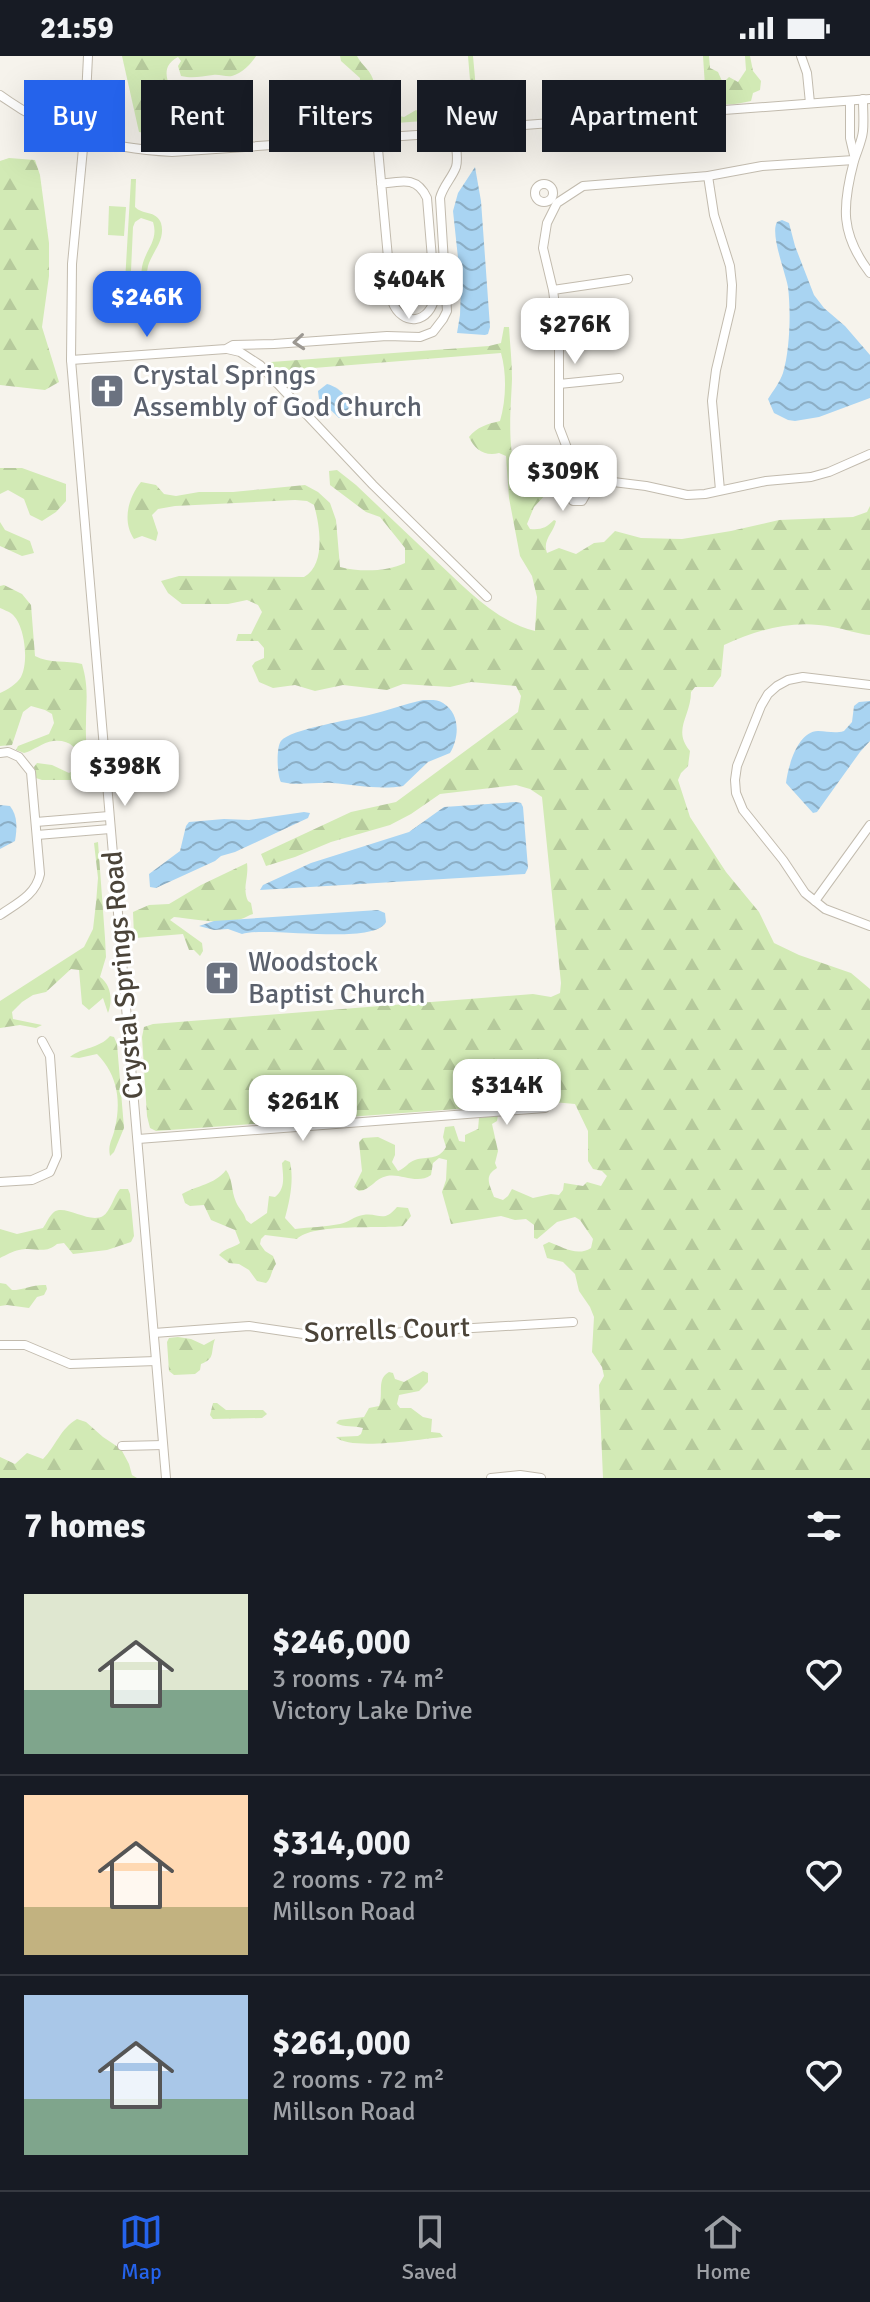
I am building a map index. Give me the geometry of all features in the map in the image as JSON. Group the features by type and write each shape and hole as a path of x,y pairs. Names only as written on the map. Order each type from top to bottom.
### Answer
{"street":[{"name":"Crystal Springs Road","path":"87,80 88,56"},
{"path":"801,56 807,73 810,103"},
{"path":"0,95 24,111"},
{"path":"526,126 866,99 863,132 844,205 845,224 857,255 870,273"},
{"path":"850,101 850,138 854,160"},
{"path":"125,147 172,152 269,145"},
{"name":"Crystal Springs Road","path":"83,152 73,251 71,360 166,1478"},
{"path":"378,152 381,184 392,301 402,317 419,319 429,313 435,295 427,198 419,185 406,181 381,184"},
{"path":"226,349 233,345 387,336 420,337 433,332 447,311 440,198 456,167 455,152"},
{"path":"854,160 762,166 708,176 583,186 554,201 543,241 559,338 559,427 563,441 590,477 687,495 766,481 811,477 870,454"},
{"path":"708,176 714,215 730,266 732,285 731,307 712,401 720,490"},
{"path":"553,290 628,279"},
{"path":"71,360 226,349 240,352 260,365 373,485 487,597"},
{"path":"559,384 619,378"},
{"path":"870,685 803,677 777,686 761,706 737,766 735,780 743,810 805,893 836,914 870,926"},
{"path":"0,753 8,752 19,757 31,772 40,874 38,885 27,897 0,915"},
{"path":"36,822 109,816"},
{"path":"815,901 870,825"},
{"path":"37,835 110,829"},
{"path":"0,1182 32,1180 50,1172 57,1156 50,1056 42,1041"},
{"path":"138,1139 545,1108"},
{"name":"Sorrells Court","path":"154,1333 249,1326 324,1337 573,1322"},
{"path":"0,1345 25,1345 70,1364 156,1361"},
{"path":"122,1446 163,1445"},
{"path":"491,1478 520,1475 541,1478"}],"green space":[{"path":"122,56 256,56 235,75 194,77 181,76 178,57 168,66 168,80 141,80 139,132"},
{"path":"340,56 357,56 374,80 360,80 341,61"},
{"path":"468,56 473,56 475,80 470,80"},
{"path":"703,56 709,56 710,68 718,72 722,80 705,80"},
{"path":"745,56 750,56 753,71 761,81 760,90 753,93 751,101 726,104 726,80 729,77 738,82 746,70"},
{"path":"416,110 417,121 401,123 401,116"},
{"path":"9,158 35,160 40,175 49,243 49,276 42,327 59,382 45,390 0,385 0,161"},
{"path":"131,179 136,179 135,207 159,219 162,235 148,266 142,305 133,307 124,299","holes":["141,218 153,222 154,235 142,267 140,297 138,301 133,301 130,293 133,227"]},
{"path":"109,206 126,207 124,236 108,235"},
{"path":"504,327 509,327 512,452 520,480 527,491 544,490 547,493 534,507 527,524 530,529 537,529 556,521 547,540 547,553 559,548 576,554 594,543 604,542 615,531 641,538 682,539 779,520 853,517 867,512 870,506 870,635 804,624 764,630 724,645 721,676 713,687 695,687 691,692 682,729 690,751 688,766 678,780 690,817 726,872 759,912 774,943 851,973 870,989 870,1478 603,1478 599,1385 604,1376 592,1352 594,1317 579,1291 575,1274 563,1262 547,1258 543,1245 549,1242 580,1252 591,1248 593,1239 580,1220 575,1217 557,1222 537,1239 534,1238 534,1225 526,1219 501,1216 451,1224 442,1192 447,1160 439,1158 433,1163 431,1175 426,1178 387,1176 363,1190 354,1187 362,1171 359,1142 363,1138 378,1137 395,1145 392,1162 398,1171 413,1161 436,1156 443,1151 446,1147 443,1137 445,1127 454,1126 459,1141 465,1142 465,1135 478,1129 479,1118 498,1115 497,1121 492,1124 498,1151 497,1168 490,1174 489,1180 494,1197 503,1200 512,1189 533,1198 559,1195 564,1183 583,1186 587,1182 601,1186 607,1176 593,1169 588,1161 588,1131 575,1104 553,1102 156,1131 150,1128 142,1037 144,1027 153,1024 533,994 551,997 560,993 542,797 530,789 516,785 440,794 390,825 331,842 295,857 266,866 261,854 351,812 396,802 518,712 521,696 516,686 471,682 450,687 403,684 387,690 343,685 315,691 295,685 273,688 259,682 252,666 264,658 264,648 258,641 236,641 238,634 251,634 262,612 258,605 247,600 228,604 182,604 168,593 161,581 179,576 304,577 316,564 320,544 314,505 295,500 158,509 152,515 158,533 156,541 142,536 134,539 128,525 130,502 141,482 156,485 164,494 176,496 305,485 330,503 336,520 340,567 373,570 405,563 405,548 380,517 366,512 330,485 329,471 337,470 480,601 506,619 535,631 537,597 532,576 520,556 509,498 506,456 481,451 469,437 483,426 500,421 505,387 501,353 276,371 270,366 271,362 489,346 501,343"},
{"path":"0,468 22,468 66,484 66,501 42,521 30,515 24,499 8,490 0,494"},
{"path":"0,522 5,530 30,541 34,553 22,556 0,546"},
{"path":"0,586 22,594 31,605 35,656 82,664 86,687 87,764 86,777 81,780 36,778 34,767 37,763 52,765 69,773 78,768 77,751 70,744 53,741 24,753 16,750 18,746 49,734 54,723 52,714 45,710 31,706 23,712 12,745 0,746 0,693 21,677 25,653 20,626 10,613 0,608"},
{"path":"98,842 106,957 100,977 110,993 108,1013 103,998 89,1010 82,1004 79,970 71,969 46,992 33,995 12,1012 13,1019 42,1025 36,1028 20,1025 0,1028 0,1001 84,947 93,929 98,878 94,843"},
{"path":"247,863 246,891 253,914 226,922 174,917 170,920 202,943 200,956 189,950 183,934 134,936 133,912 149,905 169,904"},
{"path":"110,1036 117,1044 124,1128 110,1156 118,1111 114,1080 97,1054 70,1057"},
{"path":"285,1160 290,1162 292,1176 285,1218 295,1229 340,1224 368,1214 384,1216 397,1207 408,1208 411,1216 403,1226 331,1229 305,1234 297,1239 265,1235 260,1244 273,1256 276,1264 266,1283 257,1281 249,1270 229,1263 219,1255 240,1243 235,1230 211,1220 204,1205 190,1206 185,1203 182,1194 211,1182 226,1170 236,1202 251,1224 267,1213 269,1196 275,1197 281,1190 282,1163"},
{"path":"120,1189 128,1189 130,1194 134,1236 131,1242 107,1250 73,1254 64,1243 44,1250 24,1249 0,1258 0,1229 17,1234 43,1228 52,1214 59,1210 91,1218 103,1216"},
{"path":"0,1283 12,1290 42,1285 46,1285 47,1289 29,1308 0,1306"},
{"path":"178,1337 204,1345 215,1339 211,1357 201,1364 195,1374 174,1375 169,1371 167,1342 169,1338"},
{"path":"423,1371 428,1373 428,1382 419,1391 399,1395 397,1404 400,1408 411,1408 423,1417 432,1419 431,1432 440,1433 443,1437 370,1444 336,1437 361,1434 363,1428 336,1423 364,1417 369,1408 379,1406 381,1383 385,1375 393,1373 395,1379 404,1382"},
{"path":"213,1403 226,1410 263,1410 267,1414 262,1418 213,1419 210,1415"},
{"path":"77,1419 86,1422 121,1449 132,1475 137,1478 0,1478 0,1457 15,1464 27,1453 43,1459 66,1428"}],"water":[{"path":"475,167 481,201 490,327 485,335 457,333 461,286 453,211 458,193"},
{"path":"782,220 789,223 814,295 870,355 870,398 819,417 795,421 774,413 768,399 783,373 790,319 788,287 775,235 777,222"},
{"path":"327,384 345,396 349,406 346,417 339,418 319,399 318,391"},
{"path":"423,700 439,701 453,713 457,726 455,740 450,753 428,762 403,786 281,782 278,749 287,737"},
{"path":"870,701 870,741 817,812 813,813 786,783 795,751 811,733 844,731 852,722 854,706"},
{"path":"516,802 523,807 528,868 525,874 260,890 263,885 311,863 409,832 444,807"},
{"path":"0,805 10,806 16,827 15,841 0,849"},
{"path":"310,813 308,818 156,888 150,887 149,874 180,851 189,822 249,820"},
{"path":"378,910 385,913 386,922 377,929 362,933 242,934 199,926 214,921"}],"place":[{"name":"Crystal Springs Assembly of God Church","path":"107,391"},
{"name":"Woodstock Baptist Church","path":"222,978"}]}
